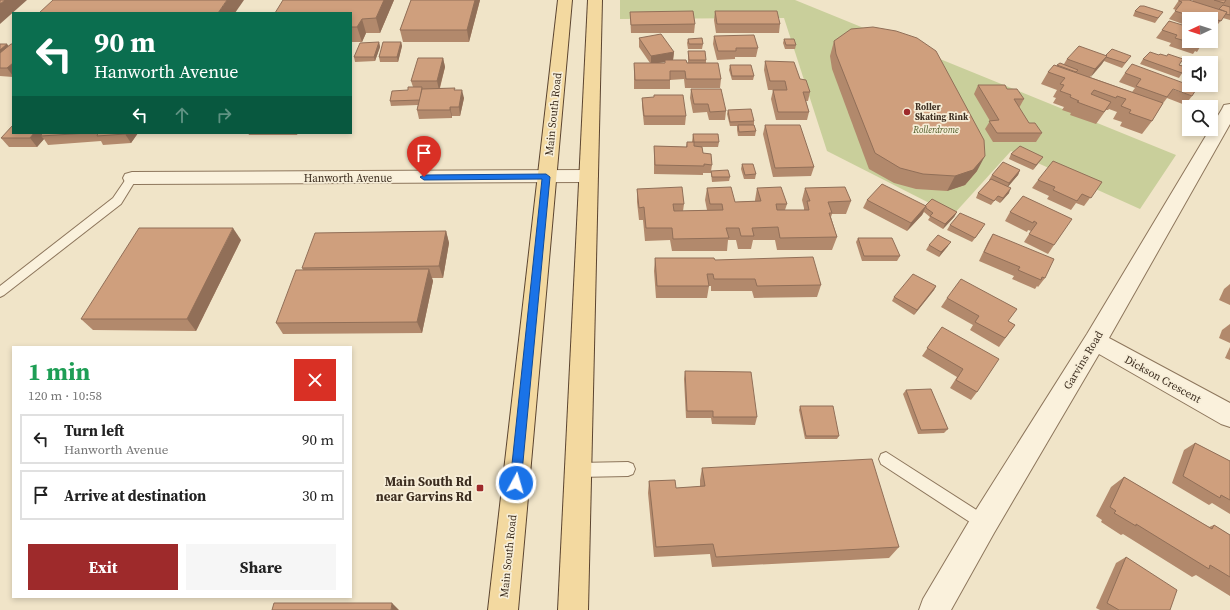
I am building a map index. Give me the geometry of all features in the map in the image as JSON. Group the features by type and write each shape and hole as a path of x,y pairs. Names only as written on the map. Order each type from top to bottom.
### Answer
{"main road":[{"name":"Main South Road","path":"503,610 565,0"},
{"path":"573,610 595,0"}],"street":[{"name":"Garvins Road","path":"934,610 984,523 1095,342 1230,109"},
{"name":"Hanworth Avenue","path":"132,178 589,176"},
{"name":"Dickson Crescent","path":"1095,342 1230,416"}],"lane":[{"path":"0,292 117,201 132,178"},
{"path":"886,459 984,523"},
{"path":"578,470 628,469"}],"green space":[{"name":"Rollerdrome","path":"620,0 795,0 1176,155 1140,209 1011,151 953,215 827,151 784,18 620,19"}],"building":[{"path":"53,0 227,0 219,12 40,12"},
{"path":"283,0 384,0 376,18 362,19 357,27 352,27 352,12 276,12"},
{"path":"411,0 475,0 467,30 400,30"},
{"path":"1189,0 1227,12 1221,21 1218,20 1218,12 1182,12 1182,13 1175,11 1182,2 1179,1"},
{"path":"1214,0 1226,0 1224,3"},
{"path":"1223,5 1230,7 1230,15 1219,9"},
{"path":"1140,6 1163,12 1158,18 1135,11"},
{"path":"693,11 695,24 631,25 630,12"},
{"path":"715,11 777,11 780,24 717,24"},
{"path":"1169,21 1182,25 1182,40 1175,38 1177,35 1162,30"},
{"path":"873,27 896,31 917,38 936,51 984,140 985,156 973,170 955,176 923,174 900,168 875,153 836,54 834,41 851,29"},
{"path":"661,34 674,52 651,56 639,38"},
{"path":"754,35 758,48 736,48 736,51 718,51 714,36"},
{"path":"702,38 703,44 689,44 688,39"},
{"path":"784,39 794,39 796,45 786,45"},
{"path":"379,42 374,57 354,57 360,43"},
{"path":"383,42 401,42 397,57 379,57"},
{"path":"0,44 7,44 0,50"},
{"path":"12,44 12,64 7,68 0,68 0,53"},
{"path":"1079,46 1107,56 1095,69 1067,59"},
{"path":"1112,49 1131,56 1125,63 1106,57"},
{"path":"688,51 705,51 706,60 689,60"},
{"path":"1150,52 1167,56 1168,54 1182,59 1179,65 1182,66 1182,73 1143,59"},
{"path":"418,58 443,58 437,81 411,81"},
{"path":"665,60 686,60 687,63 718,63 721,79 686,79 685,71 670,71 670,80 635,80 634,63 665,63"},
{"path":"765,61 794,62 800,79 806,80 810,92 803,92 809,112 778,112 773,90 787,90 785,81 770,81"},
{"path":"1060,63 1078,70 1076,72 1057,65"},
{"path":"1132,64 1182,82 1182,92 1194,92 1192,96 1173,89 1167,97 1136,86 1141,79 1125,73"},
{"path":"730,65 751,65 754,76 732,76"},
{"path":"1054,65 1163,103 1152,121 1129,113 1131,110 1121,106 1126,99 1117,96 1116,98 1094,90 1091,94 1111,102 1104,112 1077,102 1079,101 1070,97 1071,95 1060,91 1064,85 1060,84 1065,78 1048,72"},
{"path":"978,85 1005,85 1007,89 1017,89 1024,99 1014,99 1029,123 1035,123 1042,133 997,133 989,121 999,120"},
{"path":"408,87 422,87 420,100 390,101 392,91 408,90"},
{"path":"455,88 454,90 462,90 459,107 450,107 450,110 417,110 422,89"},
{"path":"691,89 721,89 726,111 710,112 708,104 694,104"},
{"path":"654,95 683,95 686,116 644,116 642,98 654,97"},
{"path":"751,109 754,121 730,122 728,110"},
{"path":"738,125 754,125 756,131 739,132"},
{"path":"765,125 800,125 814,167 775,168"},
{"path":"12,126 12,134 33,134 30,138 1,138"},
{"path":"42,134 72,134 41,136"},
{"path":"98,134 125,134 97,136"},
{"path":"693,134 718,134 719,142 694,142"},
{"path":"687,142 694,142 694,146 702,147 703,153 711,154 712,165 655,165 654,146 687,147"},
{"path":"1020,146 1043,157 1036,165 1011,154"},
{"path":"1053,161 1102,182 1091,198 1082,194 1077,201 1053,190 1055,187 1038,180"},
{"path":"1003,162 1020,170 1009,183 992,175"},
{"path":"742,164 753,164 756,174 745,175"},
{"path":"728,170 730,177 712,177 711,171"},
{"path":"991,179 1011,188 1003,198 998,196 994,201 978,193"},
{"path":"882,184 926,206 911,223 867,200"},
{"path":"682,187 684,204 673,204 674,211 723,210 722,204 710,204 707,188 731,187 735,202 761,201 757,188 781,187 787,204 776,204 777,210 809,210 807,201 810,201 805,188 845,187 851,201 828,202 832,213 829,213 837,237 780,238 778,227 752,228 754,236 741,236 739,228 726,228 729,238 673,239 672,228 646,228 644,207 639,208 637,189"},
{"path":"1023,196 1072,219 1054,245 1029,234 1037,223 1034,221 1033,223 1010,212"},
{"path":"932,199 957,212 945,224 930,216 933,213 925,206"},
{"path":"960,213 985,224 975,238 950,225"},
{"path":"139,228 233,228 187,319 81,319"},
{"path":"446,231 439,266 302,268 315,233"},
{"path":"993,234 1054,259 1045,278 1042,277 1041,280 1018,270 1020,267 984,252"},
{"path":"938,235 951,242 941,252 929,245"},
{"path":"858,238 892,238 900,256 864,256"},
{"path":"813,257 821,285 757,286 755,279 714,279 713,274 707,274 709,286 657,286 655,258 714,258 715,260"},
{"path":"429,269 417,322 276,323 296,270"},
{"path":"913,274 936,286 917,310 894,297"},
{"path":"961,279 1017,309 1008,321 1015,325 1005,338 975,322 979,316 947,298"},
{"path":"942,327 999,359 977,392 956,380 963,369 927,348"},
{"path":"685,371 751,372 757,417 713,417 713,411 687,411"},
{"path":"931,389 948,429 921,430 906,390"},
{"path":"800,406 833,406 839,436 806,436"},
{"path":"1195,443 1230,461 1230,500 1221,495 1220,498 1183,476"},
{"path":"872,459 899,547 716,557 713,544 656,547 649,481 675,480 676,488 705,486 702,468"},
{"path":"1124,477 1212,529 1214,525 1230,535 1230,577 1210,565 1209,569 1136,524 1136,526 1114,513 1116,511 1110,507"},
{"path":"1126,557 1177,590 1170,610 1119,610 1107,603"},
{"path":"274,603 392,603 391,610 272,610"}],"place":[{"name":"Roller Skating Rink","path":"907,112"},
{"name":"Main South Rd near Garvins Rd","path":"480,488"}],"route":[{"path":"424,177 546,177 516,483"}]}
